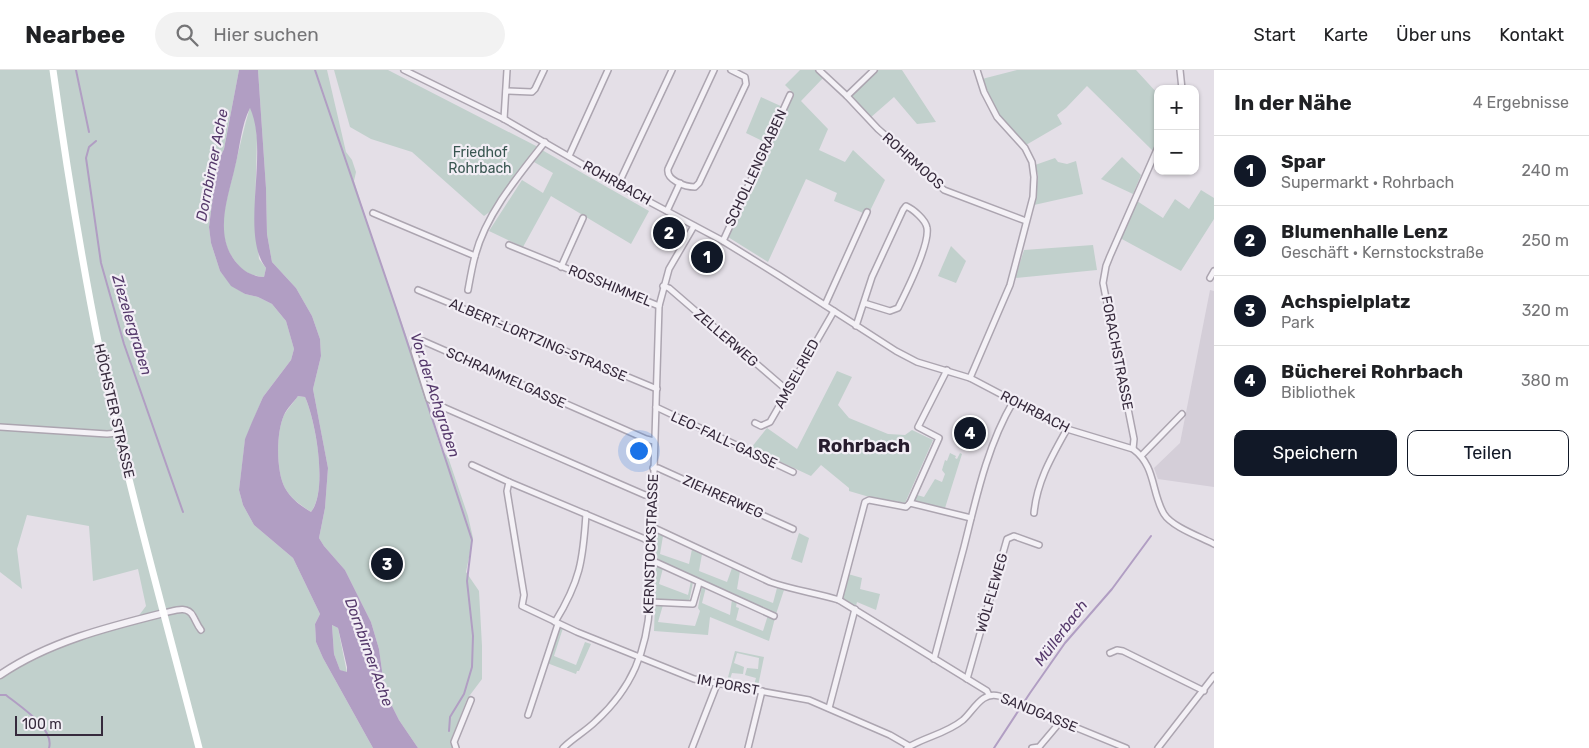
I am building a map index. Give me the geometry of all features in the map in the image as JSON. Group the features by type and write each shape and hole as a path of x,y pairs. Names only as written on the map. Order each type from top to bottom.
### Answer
{"main road":[{"name":"HÖCHSTER STRASSE","path":"53,70 70,190 118,433 198,748"}],"street":[{"name":"ROHRBACH","path":"404,70 504,119 618,185 723,241 896,351 917,362 970,378 1068,429 1133,449 1141,456 1150,470 1164,515 1172,522 1214,544"},
{"path":"504,119 507,70"},
{"path":"506,91 532,92 544,70"},
{"path":"569,156 608,70"},
{"path":"618,185 672,70"},
{"path":"714,70 668,169 667,174 669,177 688,187 695,187 699,183 746,84 745,76 731,70"},
{"name":"ROHRMOOS","path":"820,70 878,129 944,190 1026,222"},
{"path":"847,96 874,70"},
{"path":"970,378 1010,285 1033,197 1034,177 1032,162 1026,148 997,117 984,92 977,70"},
{"path":"1180,70 1182,85"},
{"name":"SCHOLLENGRABEN","path":"723,241 790,95"},
{"path":"468,290 475,256 492,217 512,185 545,142"},
{"name":"FORACHSTRASSE","path":"1133,449 1134,439 1103,283 1110,256 1154,156"},
{"path":"666,211 680,182"},
{"path":"856,326 864,302 878,262 903,210 906,206 911,208 926,223 927,228 926,239 914,276 904,298 898,308 890,311 864,302"},
{"path":"825,305 867,212"},
{"path":"373,213 475,256"},
{"name":"ROSSHIMMEL","path":"561,267 583,218"},
{"name":"KERNSTOCKSTRASSE","path":"563,748 611,707 625,688 641,657 647,630 650,602 659,306 663,286 670,269 694,226"},
{"name":"ROSSHIMMEL","path":"509,245 659,306"},
{"path":"1210,278 1214,271"},
{"name":"ZELLERWEG","path":"663,286 669,288 788,391"},
{"name":"ALBERT-LORTZING-STRASSE","path":"418,290 657,389"},
{"name":"AMSELRIED","path":"755,423 761,426 770,422 834,311"},
{"name":"SCHRAMMELGASSE","path":"653,496 645,495 594,474 445,408 429,399 414,351 417,343 422,341 654,441"},
{"path":"839,600 865,502 869,500 906,507 910,503 939,438 918,427 947,370"},
{"path":"934,659 971,518 996,437 1013,402"},
{"name":"LEO-FALL-GASSE","path":"656,408 792,472"},
{"path":"1141,456 1182,414"},
{"path":"0,427 107,434 118,433"},
{"path":"1034,512 1035,497 1046,467 1068,429"},
{"path":"472,465 652,542"},
{"name":"ZIEHRERWEG","path":"653,468 658,468 793,529"},
{"name":"IM PORST","path":"510,482 507,491 524,595 522,606 557,623 694,679 809,700 890,735 908,747"},
{"path":"910,503 971,518"},
{"path":"528,715 557,623 578,576 583,555 586,514"},
{"path":"652,527 770,582 839,600 987,691 989,695"},
{"name":"WÖLFLEWEG","path":"967,679 1007,540 1014,536 1039,545"},
{"path":"651,560 774,616"},
{"path":"650,602 692,604 699,582"},
{"path":"0,675 68,640 164,613 182,609 188,610 192,613 201,630"},
{"path":"829,708 855,609"},
{"path":"1110,653 1117,650 1123,651 1204,691"},
{"path":"1158,748 1214,676"},
{"path":"692,748 717,684"},
{"path":"748,748 762,692"},
{"name":"SANDGASSE","path":"908,747 949,729 962,721 984,697 997,695 1126,748"},
{"path":"456,748 454,742 471,700"},
{"path":"1032,748 1039,747 1061,721"}],"shaded area":[{"path":"1210,290 1214,291 1214,487 1158,479 1154,468 1180,443"}],"green space":[{"path":"0,70 239,70 224,149 217,164 209,227 211,243 220,271 231,285 245,294 258,297 272,304 286,321 294,349 291,360 263,397 245,440 239,490 243,505 254,525 293,558 320,614 315,624 316,642 373,748 0,748 0,672 51,646 137,618 146,606 138,569 93,581 89,526 27,515 17,549 22,589 0,572"},
{"path":"258,70 327,70 346,152 352,160 356,172 354,181 370,232 407,338 441,449 448,457 468,516 473,538 466,572 479,591 482,679 467,699 450,743 453,748 418,748 399,720 385,692 379,649 371,622 345,570 319,538 325,508 328,468 313,389 321,356 320,339 312,316 296,288 272,262 267,234 266,188"},
{"name":"Friedhof Rohrbach","path":"334,70 388,70 538,147 495,208 484,216 412,152 371,139 350,127"},
{"path":"800,70 817,70 824,77 801,101 828,129 819,150 845,162 853,150 885,180 868,215 834,201 837,193 806,179 768,262 728,237 771,145 746,133 761,97 785,108 793,93 785,85"},
{"path":"877,70 902,70 936,122 917,124 894,97 870,118 851,95"},
{"path":"1017,70 1136,70 1154,90 1154,149 1153,151 1087,86 1057,115 1062,124 1026,145 997,112 982,79"},
{"path":"250,107 255,118 257,138 255,209 259,259 266,268 264,277 248,273 238,265 228,250 223,227 226,203"},
{"path":"542,150 649,211 631,244 551,196 523,247 489,231 522,180 543,193 553,173 534,162"},
{"path":"1122,157 1141,175 1133,194 1101,179"},
{"path":"1055,158 1058,162 1067,164 1076,161 1083,194 1034,205 1038,175 1035,165"},
{"path":"1201,190 1214,198 1214,219 1181,271 1120,238 1137,201 1163,218 1175,199 1189,209"},
{"path":"1093,245 1097,270 1015,278 1024,250"},
{"path":"951,246 966,261 956,283 938,276"},
{"path":"837,371 852,377 838,405 849,418 888,434 905,435 912,430 933,440 905,503 849,491 849,488 821,465 811,476 751,448 767,428 797,449"},
{"path":"298,396 305,397 309,408 318,456 319,488 316,502 311,512 296,502 287,492 280,472 278,442 281,423 284,415"},
{"path":"950,453 956,456 955,458 957,459 960,453 962,454 945,508 915,501 917,495 924,497 935,479 942,482 945,474 942,470 945,460 947,461"},
{"path":"657,533 663,536 660,554 689,564 692,549 702,554 699,571 727,582 732,568 740,571 737,589 773,603 777,588 784,590 776,614 656,559"},
{"path":"799,533 809,538 802,563 791,559"},
{"path":"656,565 663,568 659,584 688,595 691,581 693,582 689,602 655,600"},
{"path":"848,574 862,578 860,589 880,594 876,610 857,602 856,606 841,598"},
{"path":"702,585 706,587 702,603 730,615 732,599 737,601 736,607 739,608 736,620 763,631 768,615 775,618 769,641 710,617 708,635 654,631 655,605 663,605 658,622 695,626 700,611 698,608"},
{"path":"332,625 338,628 347,673 340,670 334,654"},
{"path":"561,628 563,628 554,656 576,665 585,642 591,644 576,674 547,663"},
{"path":"735,651 764,657 758,686 754,685 756,678 745,675 747,668 758,669 759,658 737,653 734,663 744,667 743,674 732,673 729,682 727,681"}],"water":[{"name":"Dornbirner Ache","path":"239,70 258,70 266,188 267,234 272,262 296,288 312,316 320,339 321,356 313,389 328,468 325,508 319,538 345,570 371,622 379,649 385,692 399,720 418,748 373,748 316,642 315,624 320,614 293,558 254,525 243,505 239,490 245,439 263,397 291,360 294,349 286,321 272,304 258,297 245,294 231,286 220,271 211,243 209,227 217,164 224,149","holes":["250,108 255,126 257,147 255,234 258,253 266,268 264,277 248,272 235,261 225,239 224,227 226,203 243,129","298,396 305,397 316,438 319,473 319,489 311,512 290,496 282,481 278,442 285,412","332,625 338,628 347,672 340,670 334,654"]}],"waterway":[{"name":"Ziezelergraben","path":"76,70 89,132"},
{"name":"Vor der Achgraben","path":"315,70 472,540 467,581 473,636 472,667 464,694 450,717 449,731"},
{"name":"Ziezelergraben","path":"96,141 89,147 86,158 101,263 124,344 183,512"},
{"name":"Müllerbach","path":"994,748 1065,643 1112,589 1151,536"},
{"path":"0,695 6,695 35,718 47,733 49,748"}],"place":[{"name":"Blumenhalle Lenz","path":"669,233"},
{"name":"Spar","path":"707,257"},
{"name":"Bücherei Rohrbach","path":"970,433"},
{"name":"Achspielplatz","path":"387,564"}],"district":[{"name":"Rohrbach","path":"864,445"}]}
